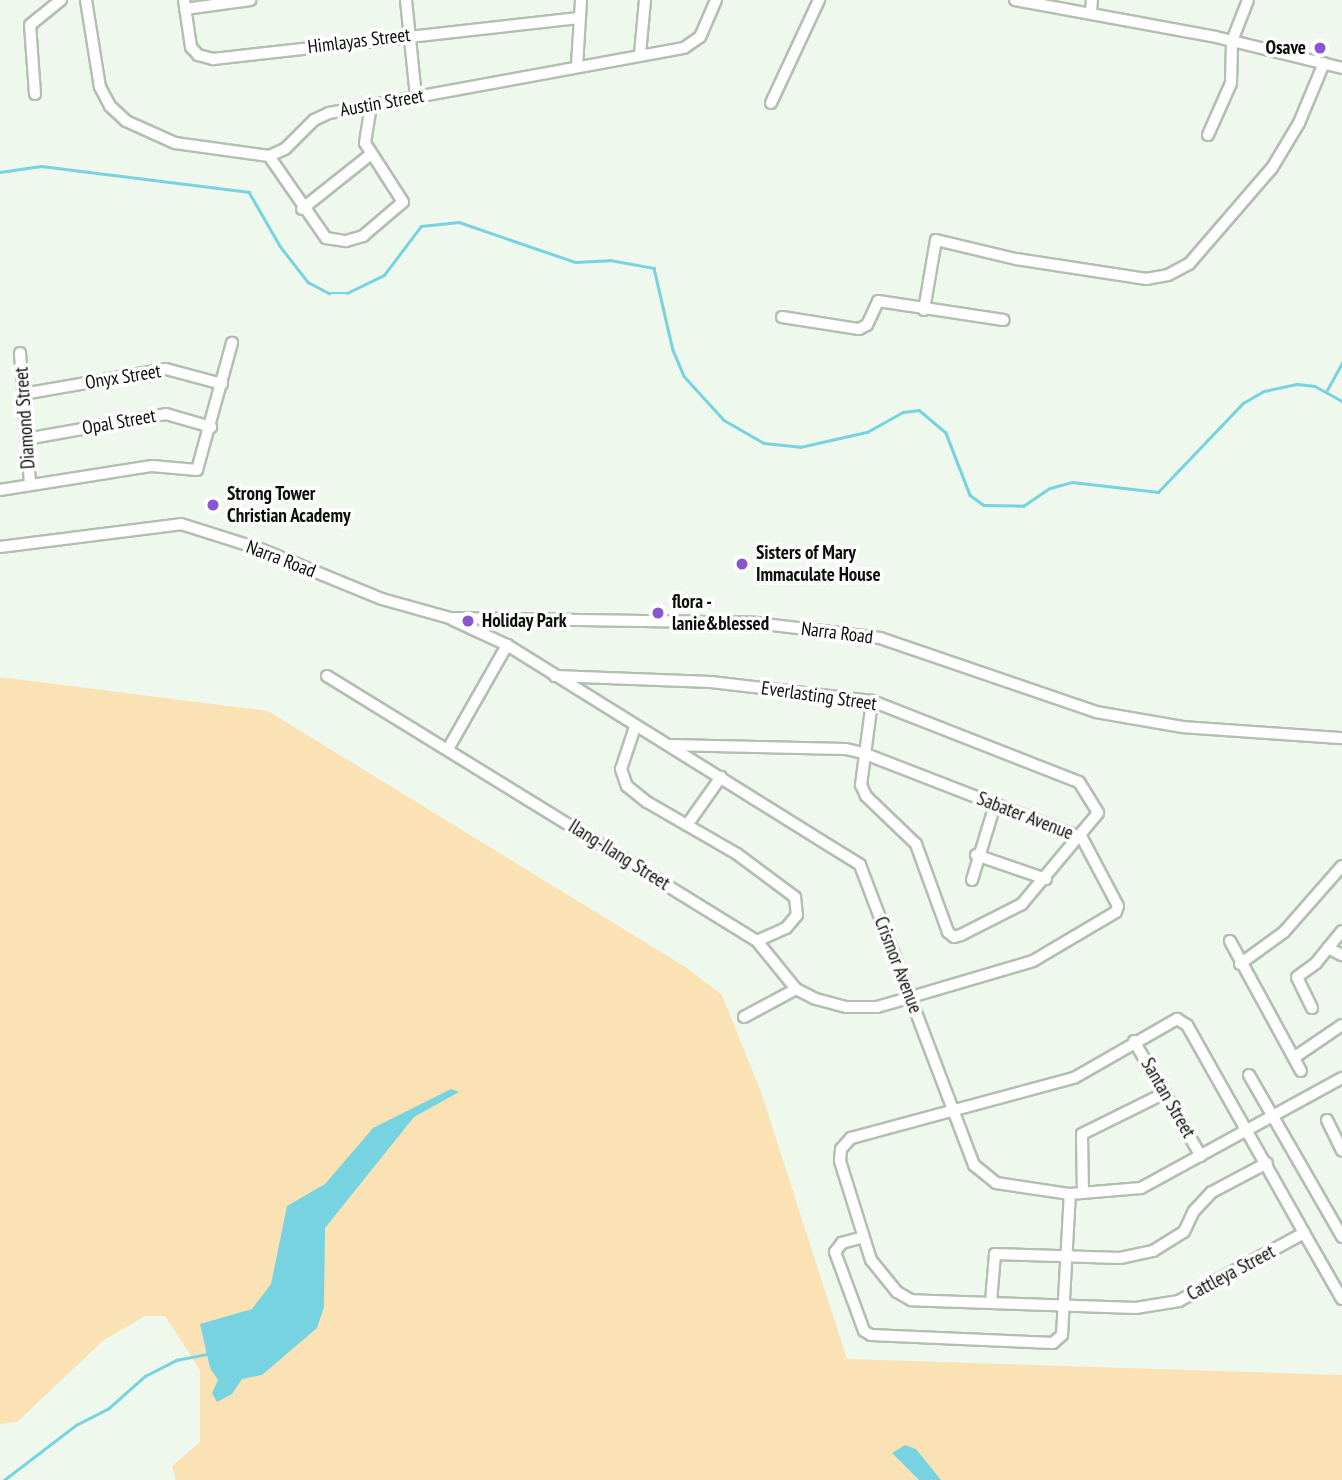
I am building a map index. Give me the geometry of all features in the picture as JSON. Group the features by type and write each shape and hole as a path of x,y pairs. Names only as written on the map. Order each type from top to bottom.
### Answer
{"street":[{"path":"35,94 30,24 61,0"},
{"path":"86,0 100,87 110,106 126,121 175,143 269,156 317,230 335,242 363,236 396,211 402,196 370,155 365,137 371,105"},
{"path":"185,4 250,0"},
{"path":"406,0 416,97"},
{"path":"577,66 581,0"},
{"path":"640,54 645,0"},
{"name":"Austin Street","path":"269,156 285,149 319,116 692,44 716,0"},
{"path":"771,103 819,0"},
{"path":"1015,0 1091,5 1342,68"},
{"path":"1208,135 1231,83 1232,41 1248,0"},
{"name":"Himlayas Street","path":"185,4 191,47 205,59 579,18"},
{"path":"924,310 936,240 1016,259 1146,279 1168,275 1189,264 1272,168 1298,122 1324,63"},
{"path":"302,209 370,155"},
{"path":"782,317 859,329 867,325 878,301 1004,320"},
{"path":"0,490 30,483 152,466 193,473 201,465 232,343"},
{"name":"Diamond Street","path":"20,353 30,483"},
{"name":"Onyx Street","path":"23,394 166,369 222,384"},
{"name":"Opal Street","path":"26,439 166,414 211,427"},
{"name":"Narra Road","path":"0,547 181,524 260,549 382,599 450,618 756,622 880,638 1097,712 1183,727 1342,738"},
{"name":"Crismor Avenue","path":"450,618 507,645 860,865 974,1165 996,1183 1070,1194 1141,1188 1342,1078"},
{"path":"448,749 507,645"},
{"name":"Ilang-Ilang Street","path":"327,676 757,941 796,989"},
{"name":"Everlasting Street","path":"554,676 711,682 872,701 1079,782 1099,807 1082,838"},
{"path":"872,701 860,773 866,796 916,845 954,937 1022,904 1082,838"},
{"path":"635,727 621,769 627,786 737,854 795,897 797,915 786,928 757,941"},
{"name":"Sabater Avenue","path":"669,745 845,749 863,753 1082,838 1118,906 1112,917 1033,961 911,997"},
{"path":"687,825 721,777"},
{"path":"972,880 976,855 995,805"},
{"path":"976,855 1046,879"},
{"path":"1240,964 1284,932 1342,866"},
{"path":"1312,1008 1297,977 1342,932"},
{"path":"1230,941 1240,964 1301,1071"},
{"path":"1328,948 1342,955"},
{"path":"744,1017 796,989 846,1007 877,1007 911,997"},
{"name":"Cattleya Street","path":"1177,1019 1187,1025 1248,1129 1304,1233 1178,1301 1136,1308 911,1300 898,1292 871,1260 840,1161 841,1149 851,1138 952,1108 1074,1078 1134,1041 1177,1019"},
{"path":"1295,1057 1342,1025"},
{"name":"Santan Street","path":"1134,1041 1201,1156"},
{"path":"1249,1075 1342,1237"},
{"path":"1083,1193 1082,1134 1165,1093"},
{"path":"1327,1120 1338,1132 1342,1151"},
{"path":"991,1302 995,1254 1120,1258 1162,1247 1184,1232 1194,1211 1212,1192 1267,1163"},
{"path":"864,1237 842,1242 835,1252 864,1331 879,1338 1053,1343 1062,1335 1061,1307 1070,1194"},
{"path":"1304,1233 1342,1298"}],"shaded area":[{"path":"0,677 268,711 687,968 722,995 761,1092 847,1359 1342,1375 1342,1480 176,1480 172,1466 200,1442 200,1370 165,1316 145,1316 104,1340 17,1422 0,1424"}],"water":[{"path":"451,1089 459,1092 414,1117 325,1228 324,1307 317,1328 262,1375 242,1379 232,1394 217,1402 212,1393 218,1380 210,1368 200,1324 252,1309 271,1284 287,1206 325,1184 373,1128"},
{"path":"905,1445 916,1449 941,1480 919,1480 892,1453"}],"waterway":[{"path":"0,172 41,166 249,192 280,246 308,282 329,293 347,293 384,275 421,226 459,222 575,262 610,260 654,268 673,350 684,376 724,420 764,443 800,447 867,432 903,412 919,410 946,433 970,495 984,505 1023,506 1050,488 1072,482 1158,492 1243,403 1264,391 1297,384 1315,386 1342,401"},
{"path":"1327,390 1342,363"},
{"path":"4,1480 76,1425 109,1408 145,1376 176,1360 208,1354"}],"place":[{"name":"Osave","path":"1320,48"},
{"name":"Strong Tower Christian Academy","path":"213,505"},
{"name":"Sisters of Mary Immaculate House","path":"742,564"},
{"name":"flora - lanie&blessed","path":"658,613"},
{"name":"Holiday Park","path":"468,621"}]}
